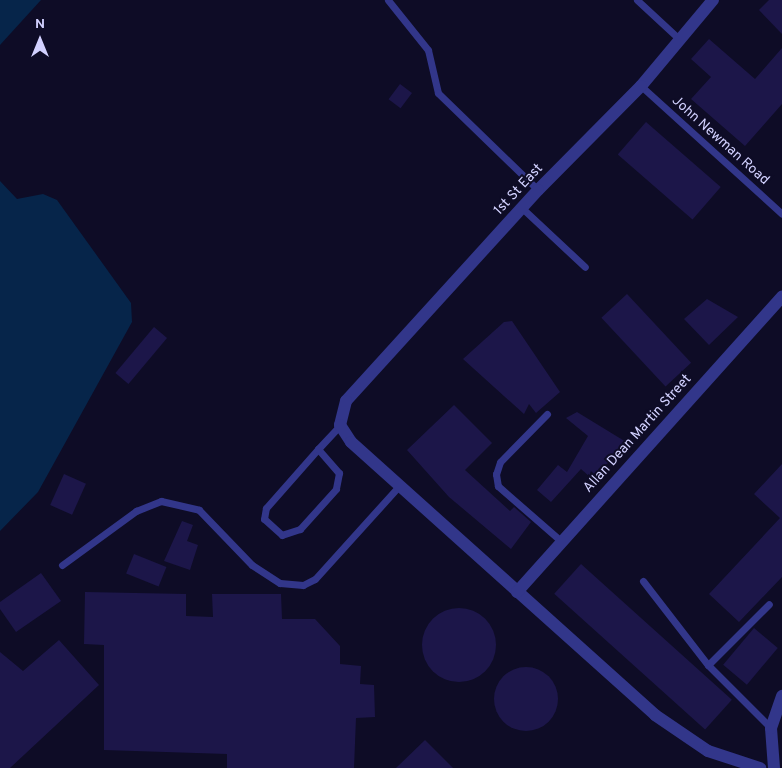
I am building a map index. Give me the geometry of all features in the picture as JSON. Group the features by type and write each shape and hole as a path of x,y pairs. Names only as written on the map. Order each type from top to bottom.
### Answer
{"street":[{"name":"1st St East","path":"340,425 346,401 538,190 641,86 678,38 713,0"},
{"name":"Allan Dean Martin Street","path":"517,592 782,297"},
{"path":"340,425 351,442 655,715 708,751 760,768"},
{"path":"774,763 771,728 782,696"},
{"path":"774,763 782,743"}],"lane":[{"path":"637,0 678,38"},
{"path":"392,1 428,50 438,93 538,190"},
{"name":"John Newman Road","path":"641,86 782,214"},
{"path":"522,208 585,267"},
{"path":"548,414 500,462 496,474 498,486 562,542"},
{"path":"318,449 339,473 336,489 300,529 282,535 264,519 266,508 318,449 340,425"},
{"path":"62,565 136,511 161,501 199,510 252,566 280,583 303,585 314,579 399,486"},
{"path":"643,581 708,665 771,728"},
{"path":"708,665 770,604"}],"water":[{"path":"0,0 41,0 0,45"},
{"path":"0,181 17,199 43,194 57,200 131,303 132,322 38,492 0,531"}],"building":[{"path":"769,0 782,0 782,34 759,10"},
{"path":"709,39 755,79 782,48 782,104 745,146 691,99 711,77 691,59"},
{"path":"400,84 412,93 401,108 389,99"},
{"path":"646,122 721,187 693,219 618,154"},
{"path":"627,294 691,363 666,387 601,318"},
{"path":"707,299 738,317 709,345 684,319"},
{"path":"512,321 560,392 536,413 529,404 524,414 463,359 504,322"},
{"path":"154,327 167,338 128,384 115,373"},
{"path":"454,405 492,443 465,470 510,511 514,507 531,522 511,549 449,497 407,450"},
{"path":"577,412 631,445 590,477 581,469 551,502 537,490 558,465 567,472 588,436 566,418"},
{"path":"782,464 782,577 739,622 709,594 780,518 754,494"},
{"path":"64,474 86,484 72,515 50,505"},
{"path":"182,521 193,525 187,541 198,545 190,570 164,561"},
{"path":"134,554 166,567 159,587 126,573"},
{"path":"581,564 732,700 705,730 554,594"},
{"path":"41,573 61,601 16,632 0,609 0,602"},
{"path":"85,592 186,594 186,616 213,617 212,594 281,594 282,619 315,619 340,646 340,664 361,666 360,684 374,685 375,717 356,718 354,768 227,768 227,754 104,750 104,645 84,644"},
{"path":"459,608 480,614 490,624 496,645 490,666 480,676 459,682 438,676 428,666 422,645 428,624 438,614"},
{"path":"754,628 778,648 747,685 723,665"},
{"path":"59,640 99,685 10,768 0,768 0,652 23,671"},
{"path":"526,667 544,673 552,681 558,699 552,717 544,725 526,731 508,725 500,717 494,699 500,681 508,673"},
{"path":"425,740 453,768 396,768"}]}
